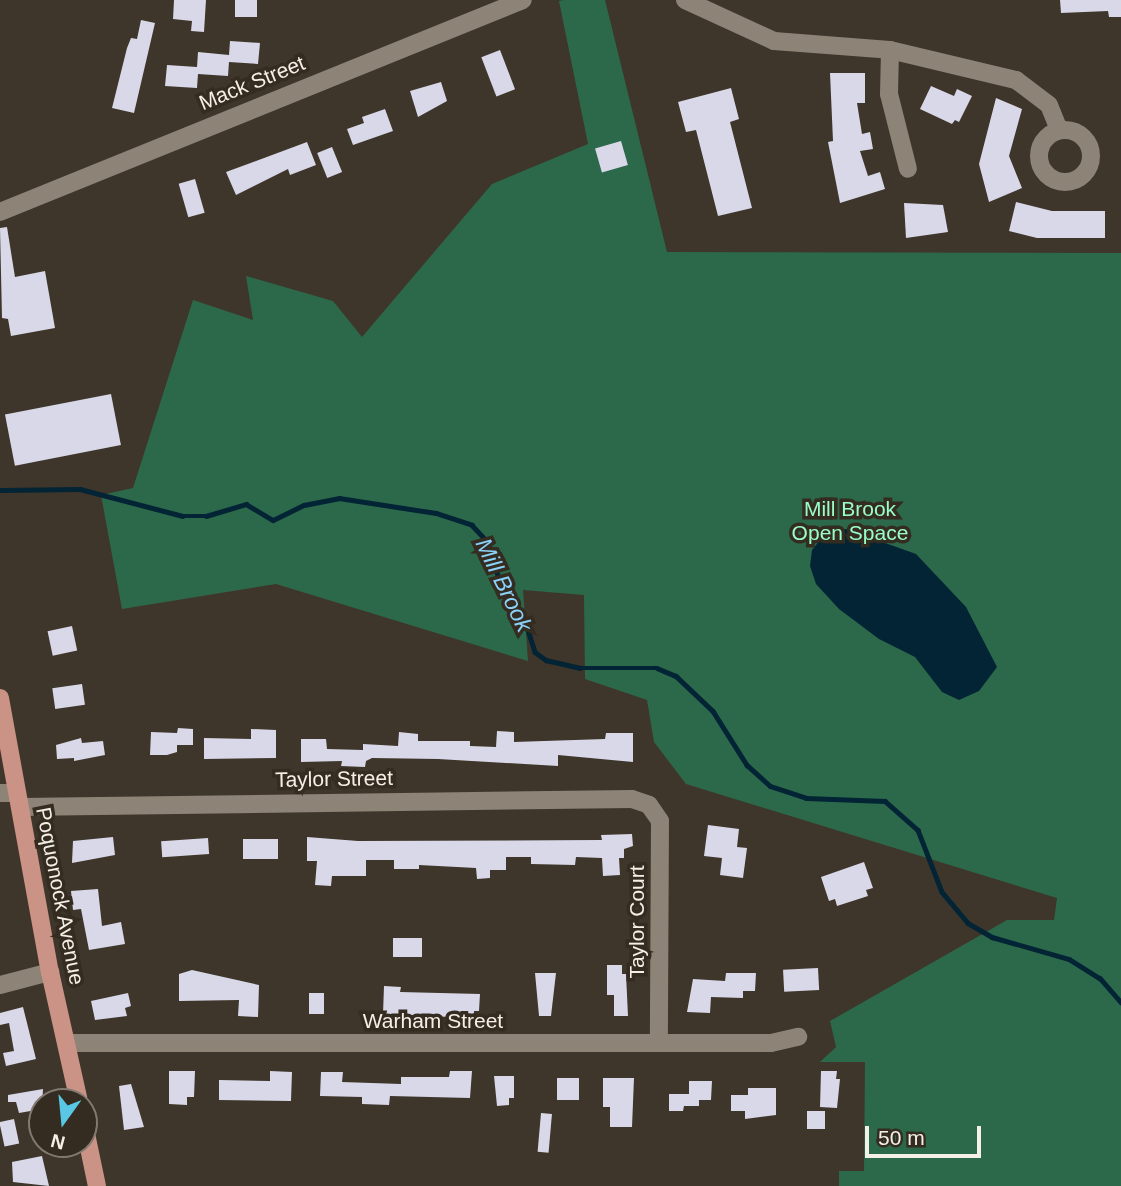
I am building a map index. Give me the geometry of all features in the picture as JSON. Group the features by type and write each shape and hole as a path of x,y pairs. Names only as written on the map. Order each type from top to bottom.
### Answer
{"main road":[{"name":"Poquonock Avenue","path":"0,698 12,797 76,1088"},
{"path":"91,1158 97,1186"}],"street":[{"name":"Mack Street","path":"0,212 523,0"},
{"path":"685,0 774,41 890,50 1016,80 1049,105 1059,130"},
{"path":"890,50 888,94 908,169"},
{"name":"Taylor Street","path":"12,797 632,799 649,804"},
{"name":"Taylor Court","path":"649,804 660,821 659,1043"},
{"path":"0,985 50,972"},
{"name":"Warham Street","path":"67,1043 771,1043 798,1037"}],"green space":[{"name":"Mill Brook Open Space","path":"605,0 667,252 1121,253 1121,1186 839,1186 839,1171 864,1171 865,1062 820,1062 836,1047 830,1021 1007,920 1054,920 1057,898 686,784 654,742 647,700 585,679 584,595 523,590 528,661 276,584 122,609 101,495 133,488 193,300 253,320 246,276 333,301 362,337 492,184 588,144 559,1"}],"water":[{"path":"846,529 916,554 966,607 997,667 979,691 959,700 942,692 915,657 879,639 839,609 816,584 810,566 812,550 824,535"}],"building":[{"path":"174,0 206,0 204,32 191,31 192,21 173,19"},
{"path":"235,0 257,0 257,17 235,17"},
{"path":"1060,0 1121,0 1121,17 1109,17 1108,11 1061,13"},
{"path":"141,20 155,23 134,113 112,108 127,48 131,38 137,39"},
{"path":"230,41 260,43 258,64 229,62 228,76 198,74 197,88 165,86 167,65 197,67 198,52 229,55"},
{"path":"500,50 515,89 496,96 481,57"},
{"path":"830,73 865,73 865,103 857,103 862,134 870,132 873,149 860,151 868,176 880,172 885,189 840,203 828,142 833,141"},
{"path":"441,82 447,101 418,117 410,91"},
{"path":"931,86 954,96 957,89 972,96 959,122 955,120 952,124 920,109"},
{"path":"731,88 739,119 730,122 752,208 718,216 696,130 686,132 678,102"},
{"path":"996,98 1022,109 1009,156 1022,188 989,202 979,164"},
{"path":"385,109 393,131 353,145 347,129 364,123 362,117"},
{"path":"621,141 628,165 602,172 595,148"},
{"path":"307,142 316,165 290,175 288,169 236,195 226,172"},
{"path":"332,147 342,172 327,178 317,153"},
{"path":"195,179 205,213 188,217 179,184"},
{"path":"1016,202 1052,211 1105,211 1105,238 1037,238 1009,231"},
{"path":"904,203 943,205 948,232 906,238"},
{"path":"7,227 15,277 45,271 55,328 11,336 8,319 2,318 0,228"},
{"path":"111,394 121,445 15,466 5,415"},
{"path":"72,626 77,650 53,656 48,631"},
{"path":"82,684 85,705 55,709 52,688"},
{"path":"178,728 193,729 193,745 177,745 177,752 167,755 150,755 151,732 177,733"},
{"path":"251,729 276,730 276,758 204,759 204,738 251,739"},
{"path":"497,731 514,732 514,742 605,739 606,733 633,733 633,762 558,755 558,766 438,759 372,758 366,761 365,767 341,766 342,761 301,762 301,739 326,739 327,749 363,750 363,744 398,746 399,732 418,734 418,741 470,741 470,746 496,747"},
{"path":"81,738 82,743 103,741 105,755 74,761 74,758 57,759 56,745"},
{"path":"708,825 739,829 737,847 747,848 743,878 720,875 722,858 704,856"},
{"path":"632,834 633,846 624,849 624,858 619,858 620,875 603,876 602,858 576,857 575,865 531,864 531,857 506,857 506,870 490,870 490,878 477,879 476,868 419,865 419,869 394,869 394,860 366,860 366,876 332,876 331,886 315,885 317,861 307,861 307,837 358,841 602,840 601,835"},
{"path":"113,837 115,855 72,863 73,841"},
{"path":"208,838 209,854 162,857 161,841"},
{"path":"243,839 278,839 278,859 243,859"},
{"path":"864,862 873,888 866,890 868,896 837,906 835,899 829,901 821,877"},
{"path":"98,889 102,926 121,922 125,944 89,950 81,909 73,910 71,891"},
{"path":"393,938 422,938 422,957 393,957"},
{"path":"607,965 622,965 622,974 626,974 628,1016 614,1016 614,995 607,995"},
{"path":"818,968 819,990 784,992 783,970"},
{"path":"192,970 259,985 258,1017 238,1016 239,1000 179,1001 179,974"},
{"path":"535,973 556,973 551,1016 539,1016"},
{"path":"726,973 756,973 755,991 743,991 743,998 711,997 710,1013 687,1012 693,979 725,981"},
{"path":"384,986 401,987 400,992 480,994 479,1011 474,1011 474,1018 383,1014"},
{"path":"128,993 131,1006 125,1008 127,1016 95,1020 91,1001"},
{"path":"309,993 324,993 324,1014 309,1014"},
{"path":"23,1007 36,1059 6,1066 3,1053 14,1051 9,1023 0,1025 0,1013"},
{"path":"169,1071 195,1071 194,1097 187,1097 187,1105 169,1104"},
{"path":"270,1071 292,1072 291,1101 219,1100 219,1080 270,1081"},
{"path":"450,1071 472,1071 470,1098 390,1096 389,1105 362,1104 362,1097 320,1096 321,1072 343,1072 342,1082 401,1084 401,1077 449,1077"},
{"path":"821,1071 837,1071 836,1079 840,1079 837,1108 820,1107"},
{"path":"494,1076 514,1076 514,1098 509,1098 509,1105 497,1106"},
{"path":"557,1078 579,1078 579,1100 557,1100"},
{"path":"603,1078 634,1078 632,1127 610,1127 610,1107 603,1107"},
{"path":"689,1081 712,1081 711,1100 699,1100 699,1106 684,1106 683,1111 669,1111 669,1094 689,1094"},
{"path":"131,1084 144,1127 124,1130 119,1086"},
{"path":"748,1088 776,1088 776,1115 745,1119 745,1111 731,1111 731,1095 748,1095"},
{"path":"28,1092 28,1111 19,1113 16,1102 8,1102 8,1095"},
{"path":"807,1111 825,1111 825,1129 807,1129"},
{"path":"541,1113 552,1114 549,1153 538,1152"},
{"path":"14,1119 19,1143 5,1147 0,1122"},
{"path":"42,1158 49,1186 13,1182 12,1162"}],"waterway":[{"name":"Mill Brook","path":"0,490 80,489 183,516 206,516 246,504 273,520 304,505 339,498 436,513 472,525 488,542 503,592 528,630 535,652 546,660 580,668 657,668 676,676 713,711 747,765 770,786 806,798 885,801 918,830 942,892 968,923 992,937 1069,959 1100,978 1121,1002"}]}
